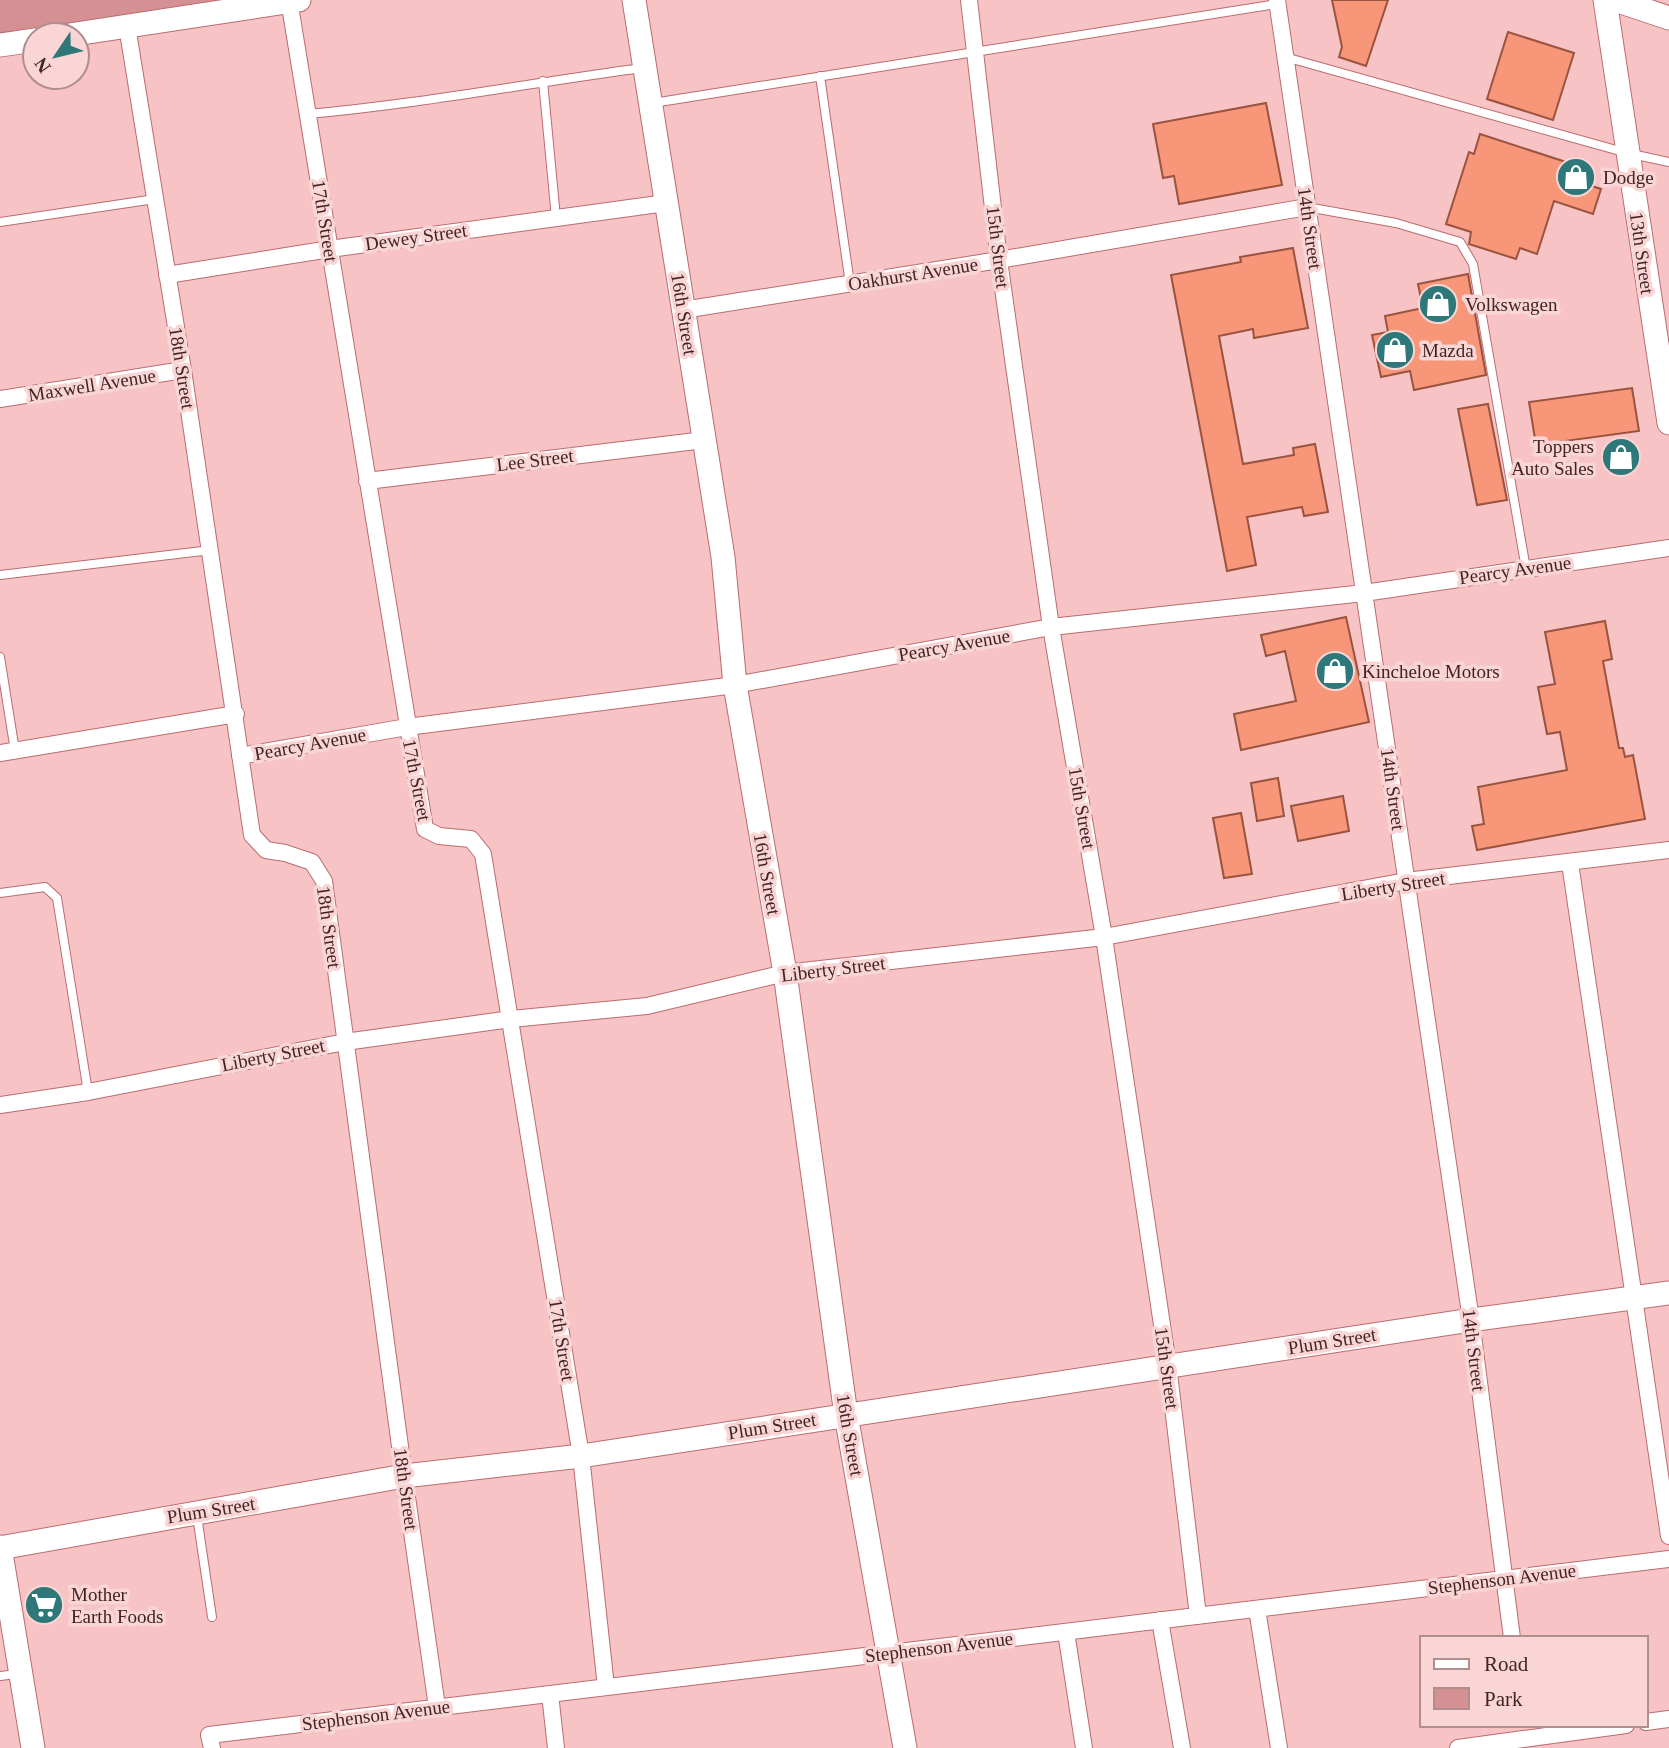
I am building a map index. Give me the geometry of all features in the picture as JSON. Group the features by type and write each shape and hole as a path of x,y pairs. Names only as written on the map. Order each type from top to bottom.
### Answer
{"street":[{"path":"91,32 292,0"},
{"name":"17th Street","path":"292,0 308,114 425,829 439,836 471,839 483,854 580,1456 606,1687"},
{"name":"16th Street","path":"634,0 723,558 735,685 785,973 846,1415 905,1748"},
{"name":"15th Street","path":"969,0 999,260 1052,627 1104,937 1168,1365 1198,1616"},
{"name":"13th Street","path":"1605,0 1627,153 1659,311 1669,423"},
{"path":"1615,0 1669,18"},
{"name":"14th Street","path":"1277,2 1471,1320 1511,1636"},
{"name":"18th Street","path":"127,26 183,370 253,835 266,850 312,862 324,881 437,1707"},
{"path":"0,45 21,42"},
{"name":"Dewey Street","path":"167,275 330,249 666,203"},
{"name":"Oakhurst Avenue","path":"683,310 999,260 1307,206"},
{"name":"Maxwell Avenue","path":"0,399 183,370"},
{"name":"Lee Street","path":"367,481 704,440"},
{"name":"Pearcy Avenue","path":"240,756 407,727 735,685 1052,627 1364,593 1669,548"},
{"path":"8,752 236,714"},
{"name":"Liberty Street","path":"0,1105 88,1092 345,1041 511,1019 647,1006 785,973 1104,937 1406,881 1669,850"},
{"path":"1570,863 1669,1536"},
{"name":"Plum Street","path":"0,1548 404,1476 580,1456 1168,1365 1669,1293"},
{"path":"0,1548 10,1675 33,1748"},
{"name":"Stephenson Avenue","path":"211,1742 437,1707 1669,1559"},
{"path":"1257,1608 1279,1748"},
{"path":"1160,1620 1182,1748"},
{"path":"1066,1632 1084,1748"},
{"path":"550,1694 556,1748"},
{"path":"1648,1722 1669,1719"},
{"path":"1458,1748 1610,1727"}],"lane":[{"path":"650,103 1277,2"},
{"path":"1285,57 1627,153 1669,162"},
{"path":"308,114 391,107 645,68"},
{"path":"820,76 850,284"},
{"path":"543,82 556,218"},
{"path":"0,222 155,200"},
{"path":"1307,206 1395,223 1460,242 1473,264 1526,569"},
{"path":"0,575 211,550"},
{"path":"0,657 8,752"},
{"path":"0,893 45,887 57,898 88,1092"},
{"path":"197,1513 212,1617"}],"green space":[{"path":"0,0 289,0 91,31 91,21 21,21 21,39 0,45"}],"building":[{"path":"1332,0 1388,0 1366,66 1339,57 1342,47"},
{"path":"1508,32 1574,53 1553,120 1487,99"},
{"path":"1266,103 1282,185 1179,204 1174,176 1163,178 1153,124"},
{"path":"1480,134 1569,163 1564,177 1601,189 1593,214 1554,201 1537,254 1520,248 1516,259 1469,244 1471,232 1446,224 1469,152 1474,154"},
{"path":"1293,248 1308,328 1254,338 1253,329 1219,336 1243,464 1294,455 1293,448 1315,444 1328,512 1304,516 1302,507 1247,517 1256,565 1227,571 1171,275 1241,262 1240,257"},
{"path":"1468,274 1486,375 1414,390 1410,371 1381,377 1372,335 1388,332 1385,316 1423,308 1418,284"},
{"path":"1632,388 1639,431 1536,445 1529,402"},
{"path":"1488,404 1507,500 1477,505 1458,409"},
{"path":"1346,617 1369,722 1241,750 1234,714 1296,701 1285,651 1266,656 1261,635"},
{"path":"1605,621 1612,659 1603,661 1619,748 1623,748 1625,757 1633,755 1645,819 1477,850 1472,826 1484,824 1478,787 1567,770 1560,732 1547,734 1538,687 1555,684 1545,632"},
{"path":"1278,778 1284,816 1257,821 1251,783"},
{"path":"1343,796 1349,831 1298,841 1291,806"},
{"path":"1241,813 1252,874 1224,878 1213,818"}],"place":[{"name":"Dodge","path":"1576,177"},
{"name":"Volkswagen","path":"1438,304"},
{"name":"Mazda","path":"1395,350"},
{"name":"Toppers Auto Sales","path":"1621,457"},
{"name":"Kincheloe Motors","path":"1335,671"},
{"name":"Mother Earth Foods","path":"44,1605"}]}
